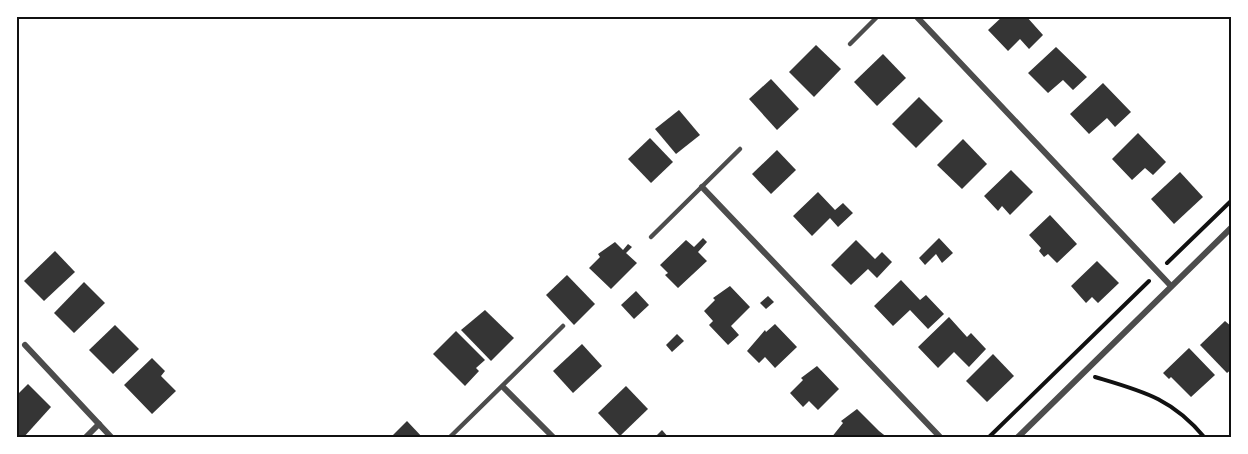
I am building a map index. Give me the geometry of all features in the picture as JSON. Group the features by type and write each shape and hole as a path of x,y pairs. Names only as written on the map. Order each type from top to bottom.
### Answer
{"street":[{"path":"916,16 1171,286"},
{"path":"702,187 941,438"},
{"path":"1017,438 1232,227"},
{"path":"26,345 112,438"},
{"path":"504,387 554,438"},
{"path":"85,438 99,424"}],"lane":[{"path":"850,44 878,16"},
{"path":"651,237 740,149"},
{"path":"448,438 504,387 563,326"}],"path":[{"path":"988,438 1232,200"},
{"path":"1083,373 1153,394 1193,423 1205,438"}],"building":[{"path":"1003,16 1026,16 1043,35 1029,49 1020,39 1008,51 988,30"},
{"path":"816,45 841,69 814,97 789,72"},
{"path":"1056,47 1087,77 1073,90 1063,80 1048,93 1028,73"},
{"path":"883,54 906,78 877,106 854,82"},
{"path":"771,79 799,109 777,130 749,99"},
{"path":"1103,83 1131,112 1115,127 1107,118 1089,134 1070,114"},
{"path":"919,97 943,121 916,148 892,124"},
{"path":"679,110 700,135 676,154 655,129"},
{"path":"1138,133 1166,162 1153,175 1145,168 1132,180 1112,159"},
{"path":"650,138 673,162 651,183 628,159"},
{"path":"963,139 987,164 962,189 937,165"},
{"path":"777,150 796,170 771,194 752,174"},
{"path":"1011,170 1033,192 1010,215 1002,206 998,211 984,196"},
{"path":"1180,172 1203,197 1174,224 1151,199"},
{"path":"818,192 835,210 843,203 853,213 838,227 830,218 812,236 793,216"},
{"path":"1050,215 1077,244 1057,263 1048,254 1044,257 1039,251 1041,248 1029,235"},
{"path":"703,238 707,242 698,252 707,261 678,288 665,275 668,273 660,265 686,240 694,247"},
{"path":"939,238 953,253 942,263 936,254 925,265 919,258"},
{"path":"856,240 875,259 882,252 892,262 877,278 868,269 851,285 831,265"},
{"path":"615,242 623,250 628,244 632,247 626,253 637,263 611,289 589,268 600,257 598,254"},
{"path":"55,251 75,272 44,301 24,281"},
{"path":"1097,261 1119,283 1098,303 1092,297 1086,303 1071,286"},
{"path":"567,275 595,304 574,325 546,295"},
{"path":"901,280 920,300 926,295 944,314 928,329 910,310 893,326 874,306"},
{"path":"84,282 105,303 74,333 54,313"},
{"path":"730,286 750,307 731,326 739,335 728,345 709,325 713,321 704,311 715,300 713,298"},
{"path":"636,291 649,305 634,319 621,305"},
{"path":"768,296 774,302 766,309 760,303"},
{"path":"485,310 514,338 491,361 461,330"},
{"path":"949,317 967,337 971,333 986,349 969,367 954,352 938,368 918,347"},
{"path":"1225,321 1232,327 1232,369 1227,373 1200,345"},
{"path":"775,324 797,347 775,368 765,357 759,363 747,351 765,330 766,332"},
{"path":"115,325 139,349 113,374 89,350"},
{"path":"456,331 485,360 476,368 479,371 465,386 433,354"},
{"path":"677,334 684,341 672,352 666,345"},
{"path":"582,344 602,366 573,393 553,371"},
{"path":"1189,348 1215,375 1191,397 1171,377 1169,379 1163,373"},
{"path":"993,354 1014,376 987,402 966,381"},
{"path":"152,358 165,371 161,376 176,391 152,414 124,385"},
{"path":"817,366 839,389 818,410 809,401 803,407 790,393 803,380 801,378"},
{"path":"28,384 51,407 23,438 16,438 16,396"},
{"path":"626,386 648,409 620,436 598,413"},
{"path":"857,409 888,438 831,438 843,423 841,421"},
{"path":"407,421 423,438 390,438"},
{"path":"662,430 669,438 654,438"}]}
